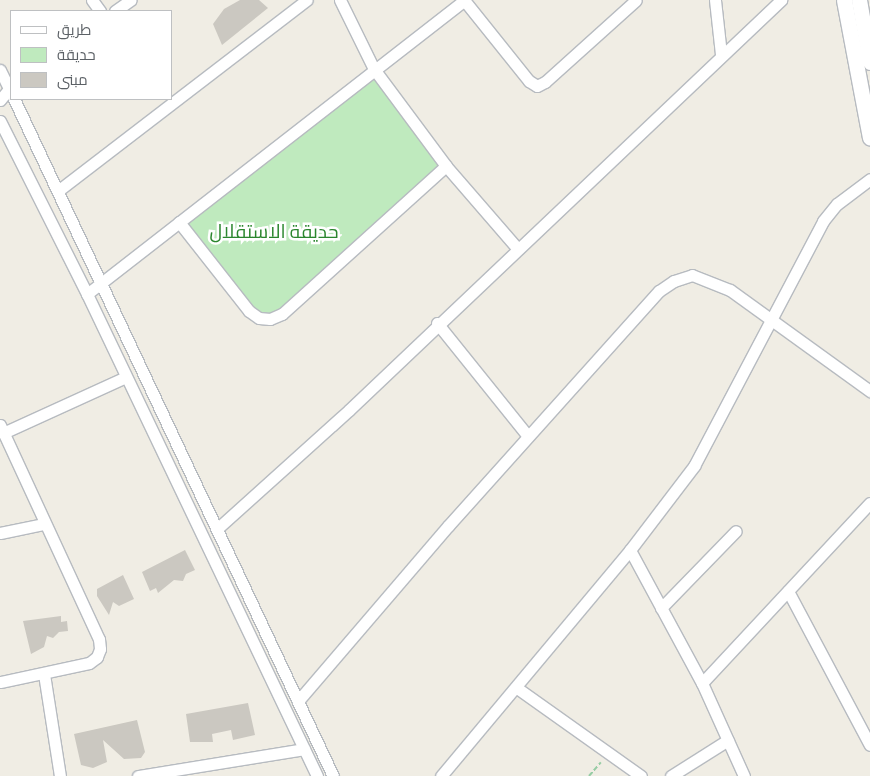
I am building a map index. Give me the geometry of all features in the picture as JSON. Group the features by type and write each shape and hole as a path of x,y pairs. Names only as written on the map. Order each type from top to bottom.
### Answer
{"street":[{"path":"116,10 131,0"},
{"path":"172,98 307,0"},
{"path":"340,0 374,70 446,166 517,248"},
{"path":"87,294 464,0 529,81 537,86 545,82 636,0"},
{"path":"715,0 721,54"},
{"path":"218,528 349,410 437,323 721,54 781,0"},
{"path":"844,0 870,138"},
{"path":"859,0 869,54"},
{"path":"0,100 7,85"},
{"path":"14,100 103,283 333,776"},
{"path":"59,190 166,102"},
{"path":"0,121 87,294 317,776"},
{"path":"179,222 249,311 259,318 270,319 282,314 446,166"},
{"path":"441,776 517,688 630,550 706,448 823,221 837,204 870,179"},
{"path":"298,701 365,618 659,291 674,281 692,275 710,280 773,320 870,391"},
{"path":"437,323 528,436"},
{"path":"0,682 89,663 97,657 100,649 99,639 44,524 2,429 126,378"},
{"path":"702,683 870,503"},
{"path":"0,533 44,524"},
{"path":"661,608 736,531"},
{"path":"630,550 702,683 744,776"},
{"path":"788,591 870,745"},
{"path":"44,674 60,776"},
{"path":"517,688 641,776"},
{"path":"671,776 728,740"},
{"path":"138,776 304,749"}],"path":[{"path":"588,776 608,754"}],"green space":[{"name":"حديقة الاستقلال","path":"371,72 446,166 282,314 259,318 179,222"}],"building":[{"path":"240,0 259,0 268,8 222,45 213,24 224,9"},
{"path":"185,550 195,570 186,574 183,581 174,580 158,593 156,588 150,591 142,572"},
{"path":"123,575 134,599 119,606 113,602 109,615 97,596 97,589"},
{"path":"61,616 61,622 67,621 68,631 59,632 53,638 47,636 44,647 31,654 23,621"},
{"path":"248,703 255,735 233,740 231,730 212,734 213,742 190,742 186,714"},
{"path":"137,720 145,752 141,758 124,759 103,740 107,762 93,768 81,765 74,734"}]}
